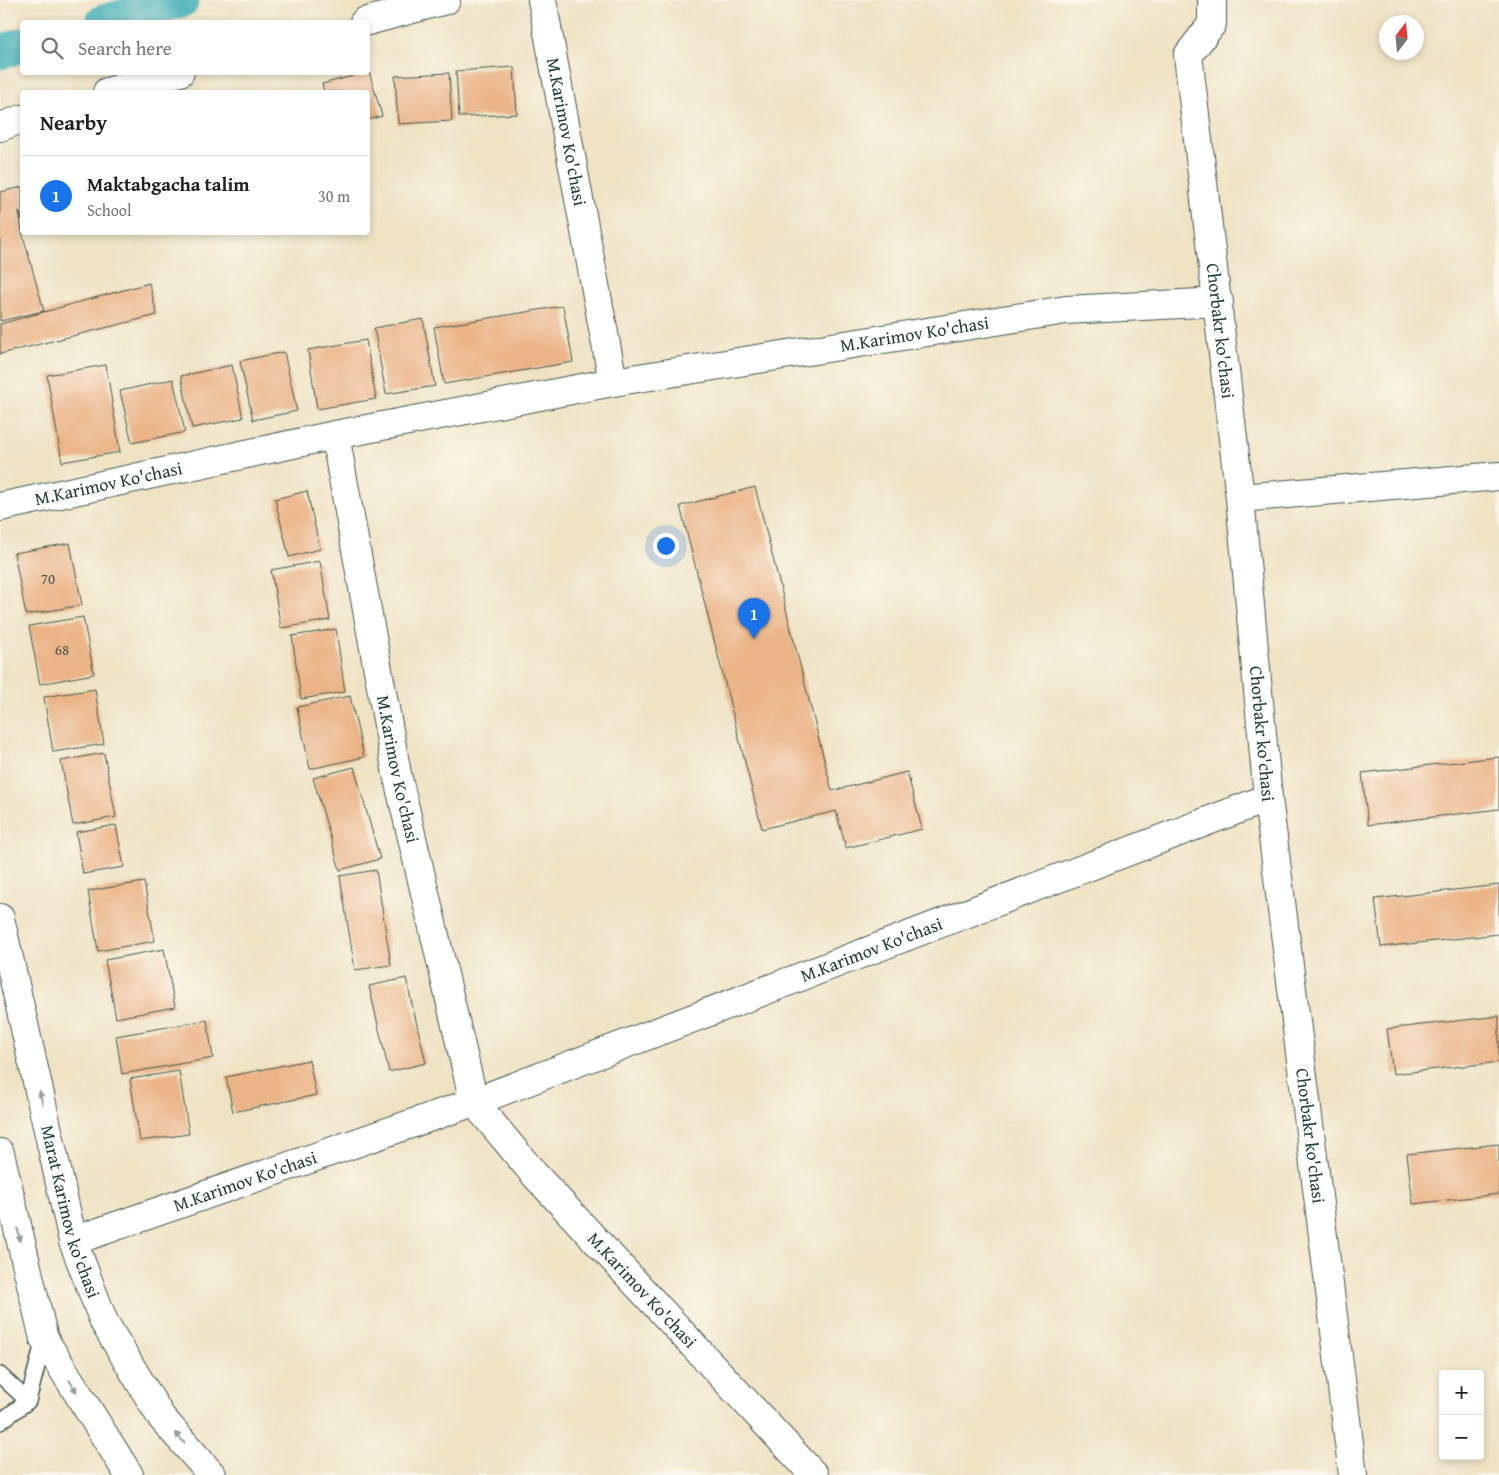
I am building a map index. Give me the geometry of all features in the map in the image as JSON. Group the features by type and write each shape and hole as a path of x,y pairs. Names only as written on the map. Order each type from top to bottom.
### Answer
{"street":[{"path":"370,20 446,0"},
{"name":"M.Karimov Ko'chasi","path":"542,0 613,382"},
{"name":"Chorbakr ko'chasi","path":"1212,0 1212,24 1188,56 1219,302 1240,498 1268,798 1353,1475"},
{"path":"114,90 169,75"},
{"path":"0,127 20,120"},
{"name":"M.Karimov Ko'chasi","path":"0,506 335,435 613,382 1066,310 1219,302"},
{"name":"M.Karimov Ko'chasi","path":"335,435 397,774 474,1102 535,1175 814,1475"},
{"path":"1240,498 1499,476"},
{"name":"M.Karimov Ko'chasi","path":"73,1241 474,1102 1268,798"},
{"name":"Marat Karimov ko'chasi","path":"0,918 73,1241 104,1322 161,1417 212,1475"},
{"path":"0,1153 44,1339 129,1475"}],"lane":[{"path":"0,1422 28,1401 44,1339"},
{"path":"0,1375 28,1401"}],"building":[{"path":"514,67 517,114 459,117 456,71"},
{"path":"449,73 452,121 398,124 395,76"},
{"path":"356,75 370,75 382,116 370,119 370,90 324,90 322,84"},
{"path":"20,187 20,235 23,235 44,311 0,321 0,192"},
{"path":"149,283 157,315 0,354 0,324"},
{"path":"563,306 573,362 444,384 434,327"},
{"path":"423,319 435,386 386,394 374,328"},
{"path":"366,340 376,399 317,409 308,350"},
{"path":"284,352 297,411 253,420 240,361"},
{"path":"106,365 120,452 62,462 47,375"},
{"path":"232,365 243,418 192,428 181,376"},
{"path":"173,379 185,432 132,443 120,391"},
{"path":"755,487 832,791 907,772 922,829 846,848 836,811 762,829 680,506"},
{"path":"307,491 320,549 289,557 275,499"},
{"path":"70,543 82,605 26,615 14,553"},
{"path":"320,561 330,620 281,628 271,570"},
{"path":"83,617 94,674 40,684 29,626"},
{"path":"336,629 345,692 301,699 292,636"},
{"path":"95,689 104,744 53,752 44,697"},
{"path":"350,696 364,757 310,769 297,707"},
{"path":"104,753 116,817 73,825 61,761"},
{"path":"1499,757 1499,809 1368,825 1362,773"},
{"path":"354,767 380,859 340,870 313,778"},
{"path":"116,825 124,867 83,874 76,832"},
{"path":"376,870 391,965 355,970 340,876"},
{"path":"144,882 155,941 98,951 88,891"},
{"path":"1499,885 1499,934 1381,947 1375,899"},
{"path":"164,949 175,1007 116,1018 105,960"},
{"path":"406,978 426,1063 389,1072 369,986"},
{"path":"1499,1016 1499,1062 1393,1074 1387,1029"},
{"path":"207,1020 213,1058 122,1074 116,1036"},
{"path":"309,1060 316,1095 233,1112 226,1077"},
{"path":"179,1071 189,1134 140,1141 130,1079"},
{"path":"1499,1144 1499,1194 1413,1204 1407,1154"}],"waterway":[{"path":"110,20 182,0"},
{"path":"0,52 20,46"}],"place":[{"name":"Maktabgacha talim","path":"754,639"}]}
